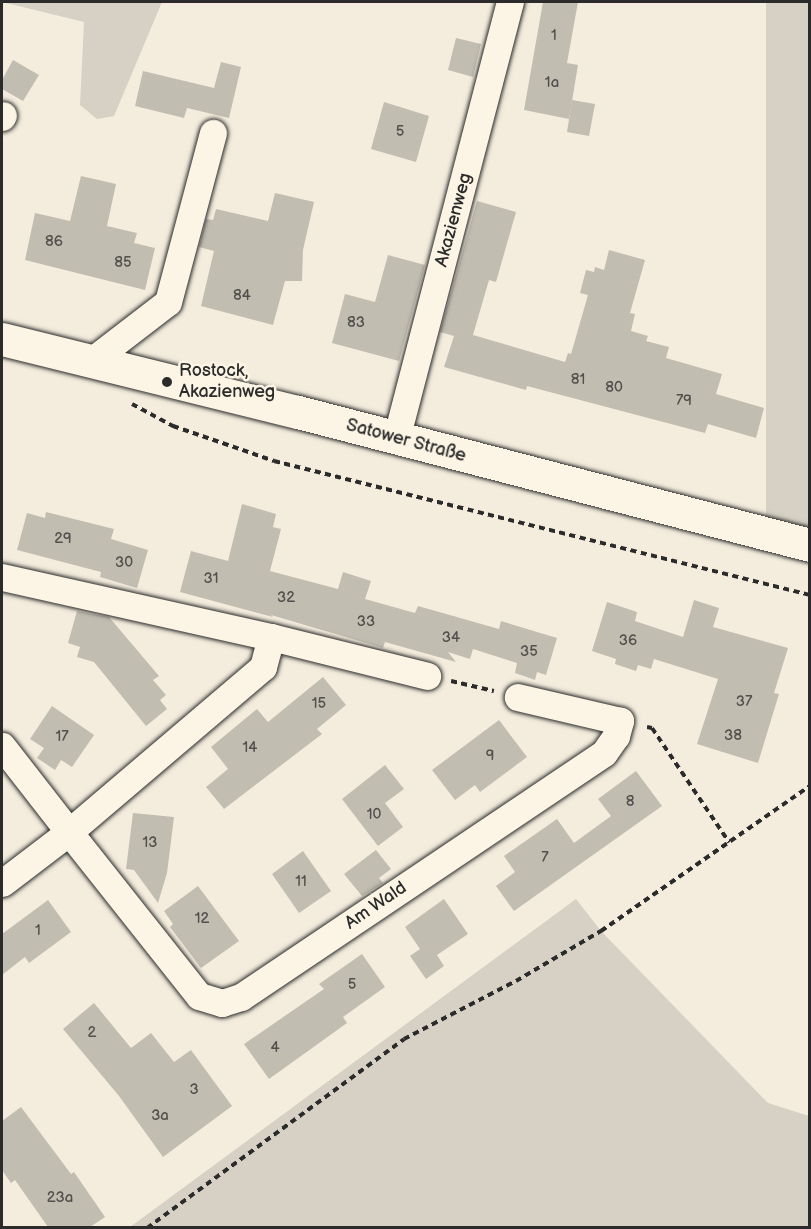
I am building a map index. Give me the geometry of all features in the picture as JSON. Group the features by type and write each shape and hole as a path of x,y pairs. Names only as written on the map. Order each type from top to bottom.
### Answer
{"main road":[{"name":"Satower Straße","path":"2,339 810,545"}],"street":[{"name":"Akazienweg","path":"396,439 510,2"},
{"path":"90,362 168,302 213,134"},
{"path":"2,577 271,637 427,676"},
{"path":"2,883 69,832 263,667 271,637"},
{"path":"518,697 620,721"},
{"name":"Am Wald","path":"2,746 199,996 222,1003 241,997 604,753 616,736 620,721"}],"path":[{"path":"131,404 173,426 274,461 810,594"},
{"path":"427,676 518,697"},
{"path":"620,721 652,728 729,842"},
{"path":"147,1227 404,1039 516,981 601,931 810,786"}],"shaded area":[{"path":"2,2 162,2 114,116 97,119 80,105 84,22"},
{"path":"766,2 809,2 809,545 766,534"},
{"path":"576,899 601,931 768,1103 809,1116 809,1227 130,1227"}],"building":[{"path":"543,2 578,2 567,63 578,65 569,119 524,110"},
{"path":"456,38 481,44 473,77 448,70"},
{"path":"13,60 39,75 23,101 2,89 2,80"},
{"path":"221,62 241,67 229,118 187,108 184,118 135,106 143,71 214,88"},
{"path":"572,100 595,104 589,136 567,132"},
{"path":"384,102 429,116 416,162 371,149"},
{"path":"81,176 116,184 107,226 137,233 134,243 155,248 145,290 25,260 35,213 70,221"},
{"path":"275,193 314,202 303,250 302,281 285,281 273,325 201,306 214,251 199,247 206,219 213,220 216,209 268,221"},
{"path":"477,201 516,212 496,282 489,280 473,335 565,362 568,353 571,354 588,295 580,293 586,270 594,272 595,267 604,270 609,250 645,260 630,313 635,314 631,331 648,336 646,341 669,347 666,358 722,374 716,394 764,408 756,438 708,424 705,433 527,386 526,390 444,367 454,336 440,332"},
{"path":"388,255 425,265 399,361 332,343 345,294 375,302"},
{"path":"242,504 276,514 273,527 281,529 270,571 338,589 343,572 371,581 365,599 415,613 418,606 499,629 501,621 557,638 546,675 537,672 535,680 515,673 517,663 473,649 470,659 448,652 456,662 385,642 383,648 271,615 273,617 180,592 191,551 228,561"},
{"path":"46,512 114,529 111,539 148,550 137,588 100,577 101,572 17,550 27,513 45,518"},
{"path":"694,600 719,608 713,627 788,648 774,693 779,694 758,763 697,744 718,679 654,659 651,669 638,665 636,671 615,664 616,659 592,651 607,602 637,612 635,621 683,637"},
{"path":"77,611 109,617 159,676 153,680 166,695 160,700 167,709 146,726 94,662 77,657 80,647 68,643"},
{"path":"323,677 346,705 317,729 322,734 224,809 206,787 228,769 211,747 257,709 268,722"},
{"path":"52,706 94,735 72,767 61,760 55,770 37,758 44,748 30,739"},
{"path":"499,720 527,757 480,792 475,785 455,800 432,770"},
{"path":"385,765 404,789 385,803 403,827 378,846 342,799"},
{"path":"636,771 662,806 514,911 496,886 515,872 504,856 557,819 574,843 611,816 598,799"},
{"path":"133,813 174,817 167,873 158,903 134,870 126,869"},
{"path":"376,850 391,869 379,878 383,883 362,896 344,874"},
{"path":"303,851 331,891 299,913 272,874"},
{"path":"198,886 239,941 201,968 170,927 173,924 164,911"},
{"path":"444,899 468,934 437,955 444,966 426,979 410,956 420,949 405,927"},
{"path":"48,900 71,932 29,963 25,957 2,975 2,934"},
{"path":"362,954 385,987 343,1017 347,1023 269,1079 244,1044 324,989 319,984"},
{"path":"94,1003 131,1048 151,1033 174,1062 191,1050 232,1106 163,1157 119,1096 63,1029"},
{"path":"21,1107 71,1174 74,1172 105,1217 90,1227 48,1227 15,1180 11,1183 2,1170 2,1121"}],"place":[{"name":"Rostock, Akazienweg","path":"167,382"}]}
